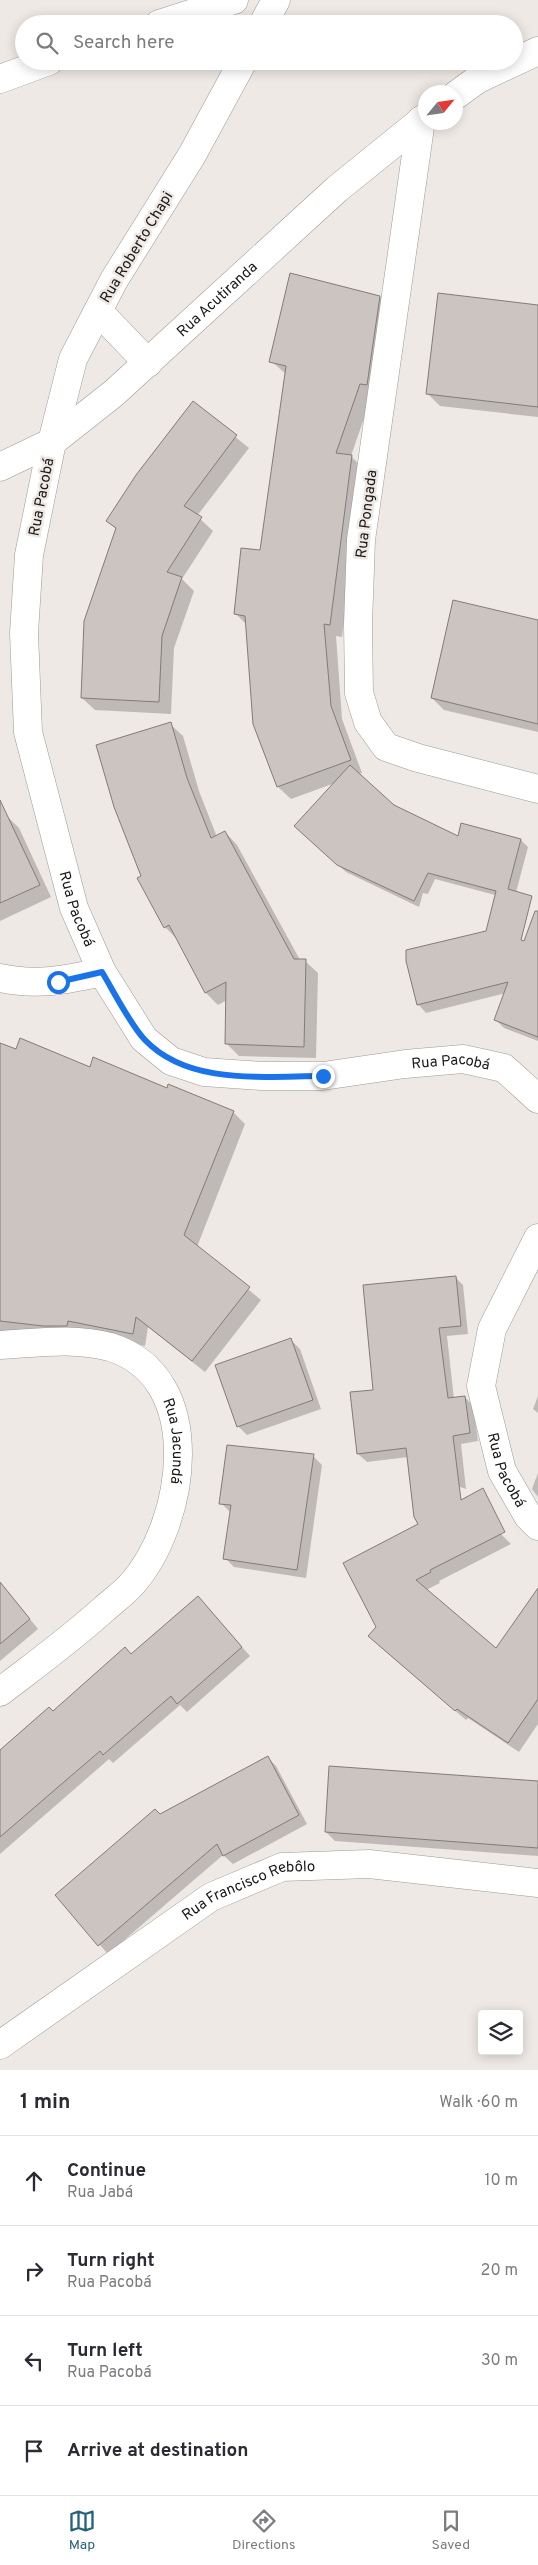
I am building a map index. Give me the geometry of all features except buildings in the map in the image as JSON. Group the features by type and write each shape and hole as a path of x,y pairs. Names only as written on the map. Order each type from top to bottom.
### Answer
{"street":[{"path":"187,15 234,0"},
{"path":"268,15 276,0"},
{"path":"523,58 538,51"},
{"path":"0,79 24,70"},
{"name":"Rua Roberto Chapi","path":"52,442 73,359 114,280 192,155 238,70"},
{"path":"463,90 478,79 497,70"},
{"name":"Rua Acutiranda","path":"0,467 52,442 148,363 337,189 418,123"},
{"name":"Rua Pongada","path":"421,130 361,540 358,624 359,693 368,722 386,746 418,758 538,789"},
{"path":"98,312 148,363"},
{"name":"Rua Pacobá","path":"52,442 29,555 24,633 28,732 74,908 102,972 144,1039 171,1061 204,1072 261,1076 323,1076 405,1064 463,1059 504,1068 538,1099"},
{"path":"0,978 13,981 58,982 102,972"},
{"name":"Rua Pacobá","path":"538,1238 492,1329 482,1386 502,1471 528,1516 538,1526"},
{"name":"Rua Jacundá","path":"0,1345 65,1341 110,1348 146,1366 166,1397 178,1429 178,1472 168,1517 150,1558 132,1584 80,1630 0,1692"},
{"name":"Rua Francisco Rebôlo","path":"0,2044 211,1897 282,1867 369,1864 538,1883"}],"route":[{"path":"58,982 102,972 144,1039 171,1061 204,1072 261,1076 323,1076"}]}
